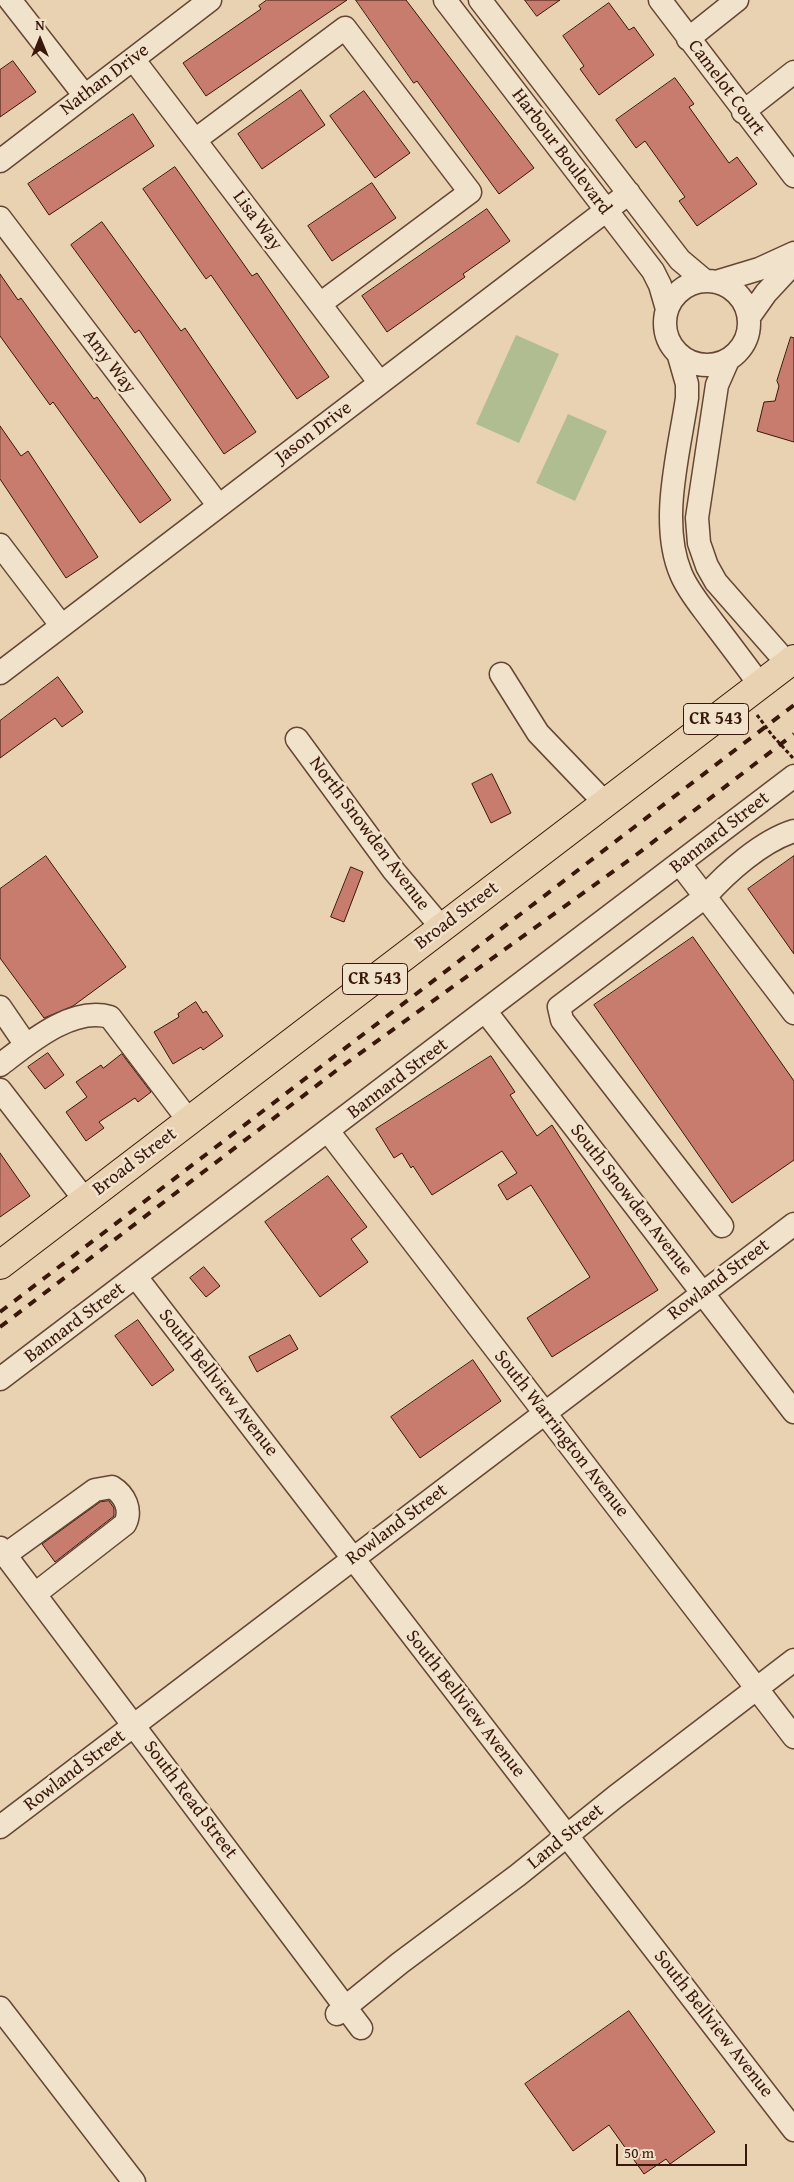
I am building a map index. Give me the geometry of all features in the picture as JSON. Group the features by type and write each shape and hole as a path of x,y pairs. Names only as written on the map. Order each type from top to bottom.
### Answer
{"main road":[{"name":"Broad Street","path":"0,1265 791,661"}],"street":[{"path":"10,0 85,96"},
{"name":"Harbour Boulevard","path":"445,0 653,271 660,286 667,309 664,323 668,340 680,356 687,384 687,398 672,503 670,527 673,551 678,568 691,594 760,684"},
{"name":"Harbour Boulevard","path":"480,0 680,260 711,282 727,286 740,297 749,317"},
{"name":"Camelot Court","path":"660,0 743,112 794,176"},
{"path":"688,39 737,0"},
{"name":"Nathan Drive","path":"0,161 133,59 203,2"},
{"path":"195,140 345,28 351,35 470,192 320,304"},
{"name":"Lisa Way","path":"133,59 380,383"},
{"path":"743,112 794,72"},
{"name":"Jason Drive","path":"0,673 629,193"},
{"name":"Amy Way","path":"0,218 219,506"},
{"path":"667,309 676,294 686,286 711,282 759,269 794,253"},
{"path":"791,661 716,582 705,561 699,542 698,518 717,385 728,360 741,348 749,329 749,317 766,293 794,263"},
{"path":"680,356 693,363 707,366 728,360"},
{"path":"0,545 62,625"},
{"path":"678,568 705,561"},
{"path":"501,674 538,732 605,803"},
{"name":"North Snowden Avenue","path":"297,739 394,871 442,928"},
{"name":"Bannard Street","path":"0,1379 486,1012 794,776"},
{"path":"722,1226 562,1020 559,1007 705,897 728,873 778,836 794,831"},
{"path":"680,864 794,1013"},
{"path":"0,1007 26,1045"},
{"name":"South Snowden Avenue","path":"486,1012 794,1412"},
{"path":"0,1065 36,1038 79,1016 97,1014 110,1017 189,1121"},
{"path":"0,1090 85,1200"},
{"name":"South Warrington Avenue","path":"328,1131 794,1737"},
{"name":"Rowland Street","path":"0,1827 794,1224"},
{"name":"South Bellview Avenue","path":"136,1277 794,2130"},
{"path":"3,1552 96,1490 112,1487 118,1491 128,1509 129,1516 125,1524 35,1594"},
{"name":"South Read Street","path":"3,1552 134,1726 342,2011 361,2028"},
{"name":"Land Street","path":"342,2011 400,1963 794,1660"},
{"path":"0,2008 134,2182"}],"path":[{"path":"772,735 794,759"}],"green space":[{"path":"516,335 559,354 519,443 476,424"},
{"path":"568,414 607,431 575,501 536,483"}],"building":[{"path":"267,0 347,0 206,96 183,63 261,9 259,6"},
{"path":"356,0 406,0 534,168 499,194 417,81 414,83"},
{"path":"525,0 560,0 537,16"},
{"path":"609,3 629,30 634,27 654,55 599,95 580,69 584,66 563,36"},
{"path":"13,61 36,92 0,117 0,70"},
{"path":"675,78 694,104 689,107 729,163 737,157 757,184 697,226 679,201 685,197 645,141 636,148 616,120"},
{"path":"301,90 325,125 262,169 238,134"},
{"path":"364,91 410,153 375,178 330,116"},
{"path":"133,114 154,146 49,215 28,184"},
{"path":"175,167 252,276 257,273 329,377 297,399 211,275 206,279 143,189"},
{"path":"372,183 396,218 332,261 308,226"},
{"path":"487,209 510,241 463,274 465,277 387,332 362,296"},
{"path":"102,222 181,331 185,328 256,432 224,454 139,330 135,333 71,245"},
{"path":"0,274 18,300 21,298 94,399 97,397 171,500 140,523 53,402 50,405 0,336"},
{"path":"791,337 794,338 794,442 757,431 764,402 775,401 779,386 777,381"},
{"path":"0,426 21,456 28,451 98,557 66,578 0,479"},
{"path":"58,677 83,712 62,727 55,718 0,758 0,721"},
{"path":"492,774 511,813 491,823 472,784"},
{"path":"46,856 126,967 73,1006 44,1018 0,958 0,889"},
{"path":"794,856 794,954 748,889"},
{"path":"351,867 363,872 344,922 331,917"},
{"path":"693,937 794,1081 794,1160 732,1203 594,1005"},
{"path":"196,1002 203,1013 206,1011 223,1036 203,1050 201,1047 173,1064 154,1032 179,1017 178,1014"},
{"path":"48,1053 64,1075 45,1089 28,1067"},
{"path":"122,1054 151,1092 138,1102 135,1098 99,1122 104,1128 86,1141 66,1112 87,1097 76,1082 101,1065 103,1068"},
{"path":"491,1056 515,1092 510,1095 537,1136 552,1125 658,1290 552,1357 527,1318 590,1277 531,1185 507,1200 498,1185 517,1173 502,1151 432,1195 402,1153 394,1158 376,1129"},
{"path":"0,1153 30,1196 0,1217"},
{"path":"328,1176 367,1227 351,1239 368,1262 320,1297 265,1222"},
{"path":"204,1267 220,1286 206,1297 190,1278"},
{"path":"138,1320 174,1370 152,1386 115,1336"},
{"path":"290,1335 298,1349 257,1372 249,1357"},
{"path":"473,1360 501,1401 420,1458 391,1417"},
{"path":"109,1501 114,1508 114,1516 55,1562 42,1544 100,1502"},
{"path":"629,2011 715,2132 670,2164 666,2159 644,2174 609,2125 573,2151 525,2084"}],"railway":[{"path":"0,1312 794,705"},
{"path":"0,1327 341,1067 636,855 794,734"}]}
